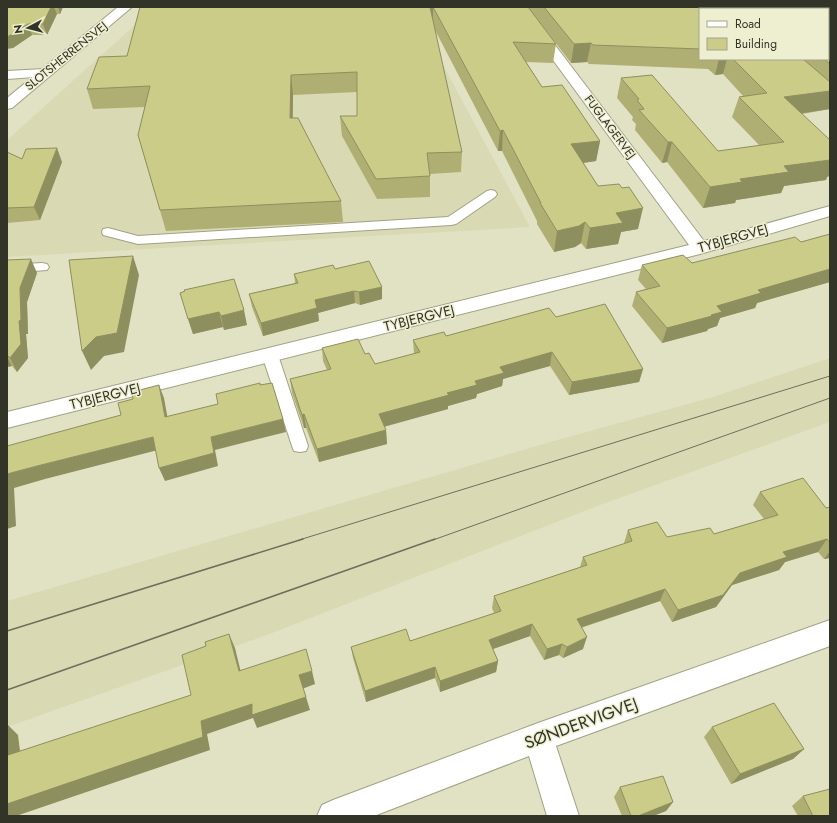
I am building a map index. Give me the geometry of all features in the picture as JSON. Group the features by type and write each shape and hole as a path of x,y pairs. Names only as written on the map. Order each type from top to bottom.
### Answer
{"street":[{"name":"SLOTSHERRENSVEJ","path":"7,105 126,7"},
{"name":"FUGLAGERVEJ","path":"520,7 700,248"},
{"path":"7,75 44,73"},
{"name":"TYBJERGVEJ","path":"7,420 700,248 830,211"},
{"name":"SØNDERVIGVEJ","path":"333,816 538,738 830,633"},
{"path":"538,738 563,816"}],"lane":[{"path":"108,232 138,240 451,221 491,194"},
{"path":"7,269 42,267"},
{"path":"270,355 300,446"}],"shaded area":[{"path":"155,7 412,7 530,227 7,257 7,140"},
{"path":"830,358 830,422 600,505 267,635 7,727 7,601 557,440 713,397"}],"building":[{"path":"7,7 51,7 43,24 28,24 7,37"},
{"path":"140,7 430,7 462,152 427,153 430,176 376,179 340,116 357,116 357,72 291,75 290,118 298,118 341,201 160,210 138,135 150,86 87,89 99,57 127,56"},
{"path":"433,7 528,7 556,44 513,42 542,87 562,85 600,141 571,144 598,186 619,184 622,188 629,187 643,208 616,213 623,223 590,228 585,222 579,226 557,231 540,203 503,130 500,131"},
{"path":"544,7 830,7 830,64 825,60 829,60 829,8 699,8 699,49 593,45 591,43 574,44"},
{"path":"734,60 804,60 830,82 830,91 784,97 830,140 830,160 784,166 789,172 740,179 742,182 710,187 672,142 668,142 639,110 644,109 637,100 639,99 621,78 652,75 718,151 784,142 739,97 767,93"},
{"path":"57,148 34,207 7,208 7,152 22,159 26,149"},
{"path":"830,234 830,269 758,290 761,293 717,306 722,312 711,315 712,316 667,328 636,292 660,286 642,265 683,255 692,263 795,237 801,242"},
{"path":"133,256 117,333 96,337 82,351 69,260"},
{"path":"31,259 20,288 21,320 19,321 21,344 10,358 7,355 7,260"},
{"path":"369,261 382,287 359,292 354,291 315,300 317,308 261,323 249,294 298,283 294,274 333,265 335,269"},
{"path":"234,279 244,310 221,316 219,312 188,319 180,293 185,291 184,290"},
{"path":"605,304 643,369 572,382 552,352 500,367 504,373 475,381 477,385 447,393 449,395 379,414 386,430 317,449 304,414 302,415 290,379 331,369 322,348 358,339 365,354 369,353 375,364 420,352 413,340 444,332 446,336 549,308 556,317"},
{"path":"260,383 260,385 272,383 283,419 211,437 214,453 159,468 153,437 7,474 7,446 121,415 118,403 133,399 132,392 159,385 165,417 218,404 216,394"},
{"path":"803,478 826,508 830,507 830,543 827,539 783,552 787,557 740,573 723,595 678,610 665,589 577,619 587,637 567,647 562,644 547,649 532,624 489,640 498,661 440,681 435,667 365,691 351,647 406,629 410,641 501,611 494,596 587,565 583,557 632,541 628,530 657,522 667,537 710,528 714,534 778,515 760,492"},
{"path":"229,634 239,671 306,649 312,671 299,675 306,697 252,715 252,704 201,721 203,737 7,804 7,741 8,755 191,695 182,655 206,646 205,642"},
{"path":"774,703 804,749 740,774 712,727"},
{"path":"663,776 673,802 638,816 631,816 620,787"},
{"path":"830,789 830,816 813,816 803,796"}],"tram line":[{"path":"299,540 830,376"},
{"path":"433,540 830,398"},
{"path":"7,631 303,539"},
{"path":"7,690 435,539"}]}
